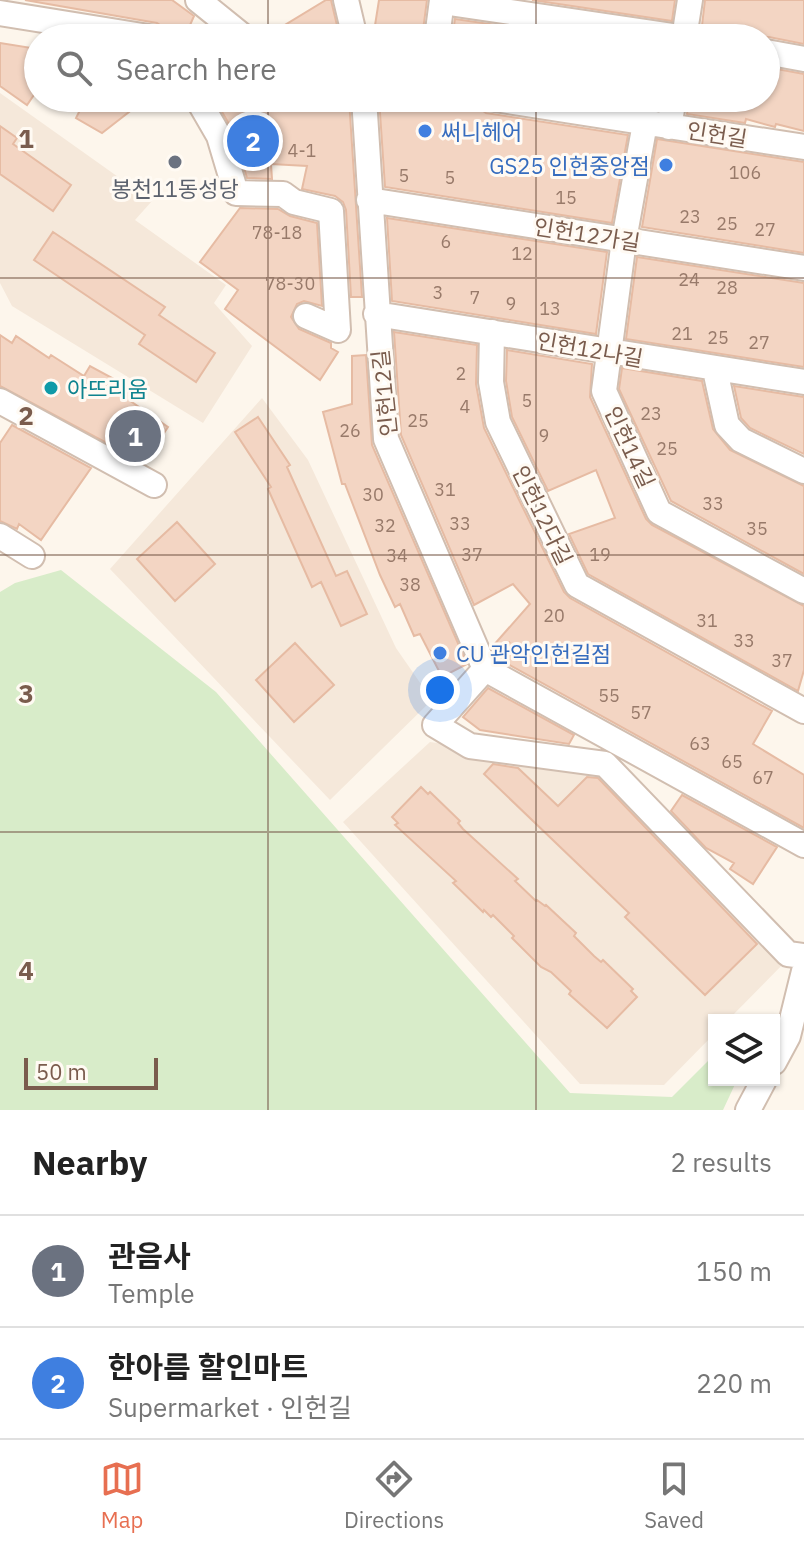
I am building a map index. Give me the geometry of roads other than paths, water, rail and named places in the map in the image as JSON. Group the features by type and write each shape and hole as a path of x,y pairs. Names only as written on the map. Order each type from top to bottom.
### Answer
{"street":[{"path":"198,0 228,24"},
{"path":"346,0 352,24"},
{"path":"687,24 690,0"},
{"path":"439,24 442,1 593,24"},
{"path":"0,13 68,24"},
{"path":"780,55 804,59"},
{"path":"205,112 219,136 236,193 283,194 294,202 331,211 338,330 306,316"},
{"name":"인헌12길","path":"365,112 386,439 485,669"},
{"name":"인헌길","path":"576,112 804,147"},
{"name":"인헌14길","path":"665,112 657,125 624,240 604,391 659,512 804,591"},
{"name":"인헌12가길","path":"369,200 804,268"},
{"name":"인헌12나길","path":"376,314 804,382"},
{"name":"인헌12다길","path":"492,332 491,382 498,422 577,585 804,711"},
{"path":"715,370 727,425 741,440 804,471"},
{"path":"0,401 154,485"},
{"path":"0,536 32,556"},
{"path":"804,845 485,669 435,725 470,746 605,764 788,954 804,956"},
{"path":"780,1051 788,1036 804,971"},
{"path":"748,1110 761,1086"}],"place":[{"name":"써니헤어","path":"425,131"},
{"name":"한아름 할인마트","path":"253,141"},
{"name":"봉천11동성당","path":"175,162"},
{"name":"GS25 인헌중앙점","path":"666,165"},
{"name":"아뜨리움","path":"51,388"},
{"name":"관음사","path":"135,436"},
{"name":"CU 관악인헌길점","path":"440,653"}]}
